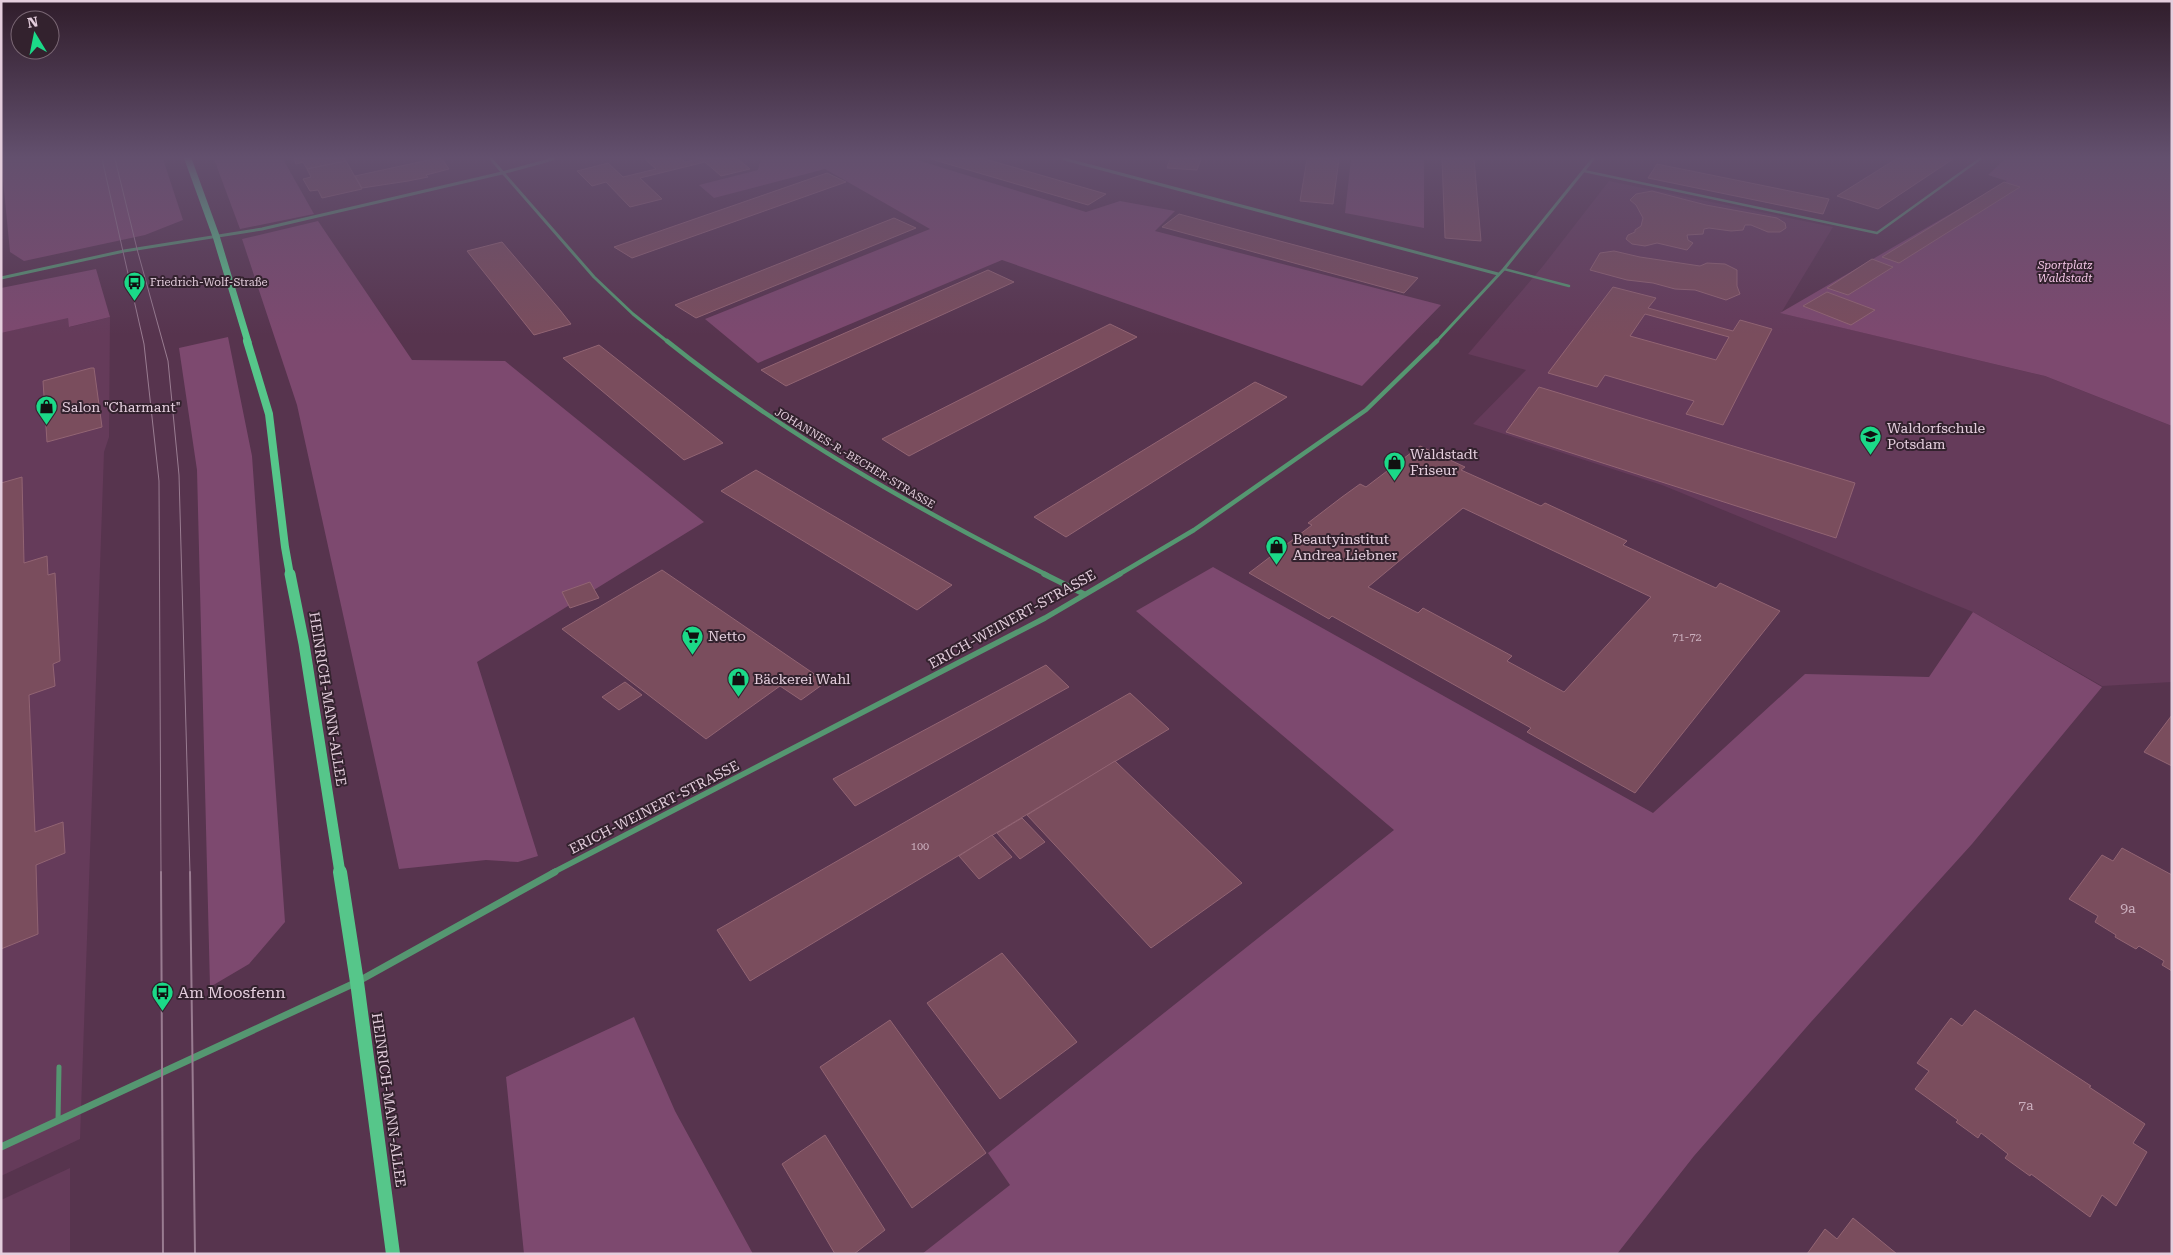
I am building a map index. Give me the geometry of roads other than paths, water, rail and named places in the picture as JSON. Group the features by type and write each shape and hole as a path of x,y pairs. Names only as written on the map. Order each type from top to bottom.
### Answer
{"main road":[{"name":"HEINRICH-MANN-ALLEE","path":"209,218 269,414 285,547 304,644 357,982 393,1254"}],"street":[{"path":"1,278 124,251 262,229 311,218"},
{"name":"JOHANNES-R.-BECHER-STRASSE","path":"543,218 594,277 629,311 716,380 824,452 972,537 1084,594"},
{"path":"1285,218 1498,274"},
{"name":"ERICH-WEINERT-STRASSE","path":"357,982 538,881 1045,618 1194,530 1366,410 1431,348 1504,269 1546,218"},
{"path":"1,1147 357,982"}],"lane":[{"path":"1804,218 1877,233 1898,218"},
{"path":"1504,269 1569,286"},
{"path":"58,1121 59,1067"}],"tram line":[{"path":"115,218 144,344 159,481 161,873"},
{"path":"129,218 168,361 179,475 190,873"},
{"path":"161,872 163,1254"},
{"path":"190,872 195,1254"}],"place":[{"name":"Friedrich-Wolf-Straße","path":"134,301"},
{"name":"Salon \"Charmant\"","path":"46,426"},
{"name":"Waldorfschule Potsdam","path":"1871,455"},
{"name":"Waldstadt Friseur","path":"1394,481"},
{"name":"Beautyinstitut Andrea Liebner","path":"1277,566"},
{"name":"Netto","path":"692,655"},
{"name":"Bäckerei Wahl","path":"738,698"},
{"name":"Am Moosfenn","path":"162,1011"}],"park label":[{"name":"Sportplatz Waldstadt","path":"2065,271"}]}
